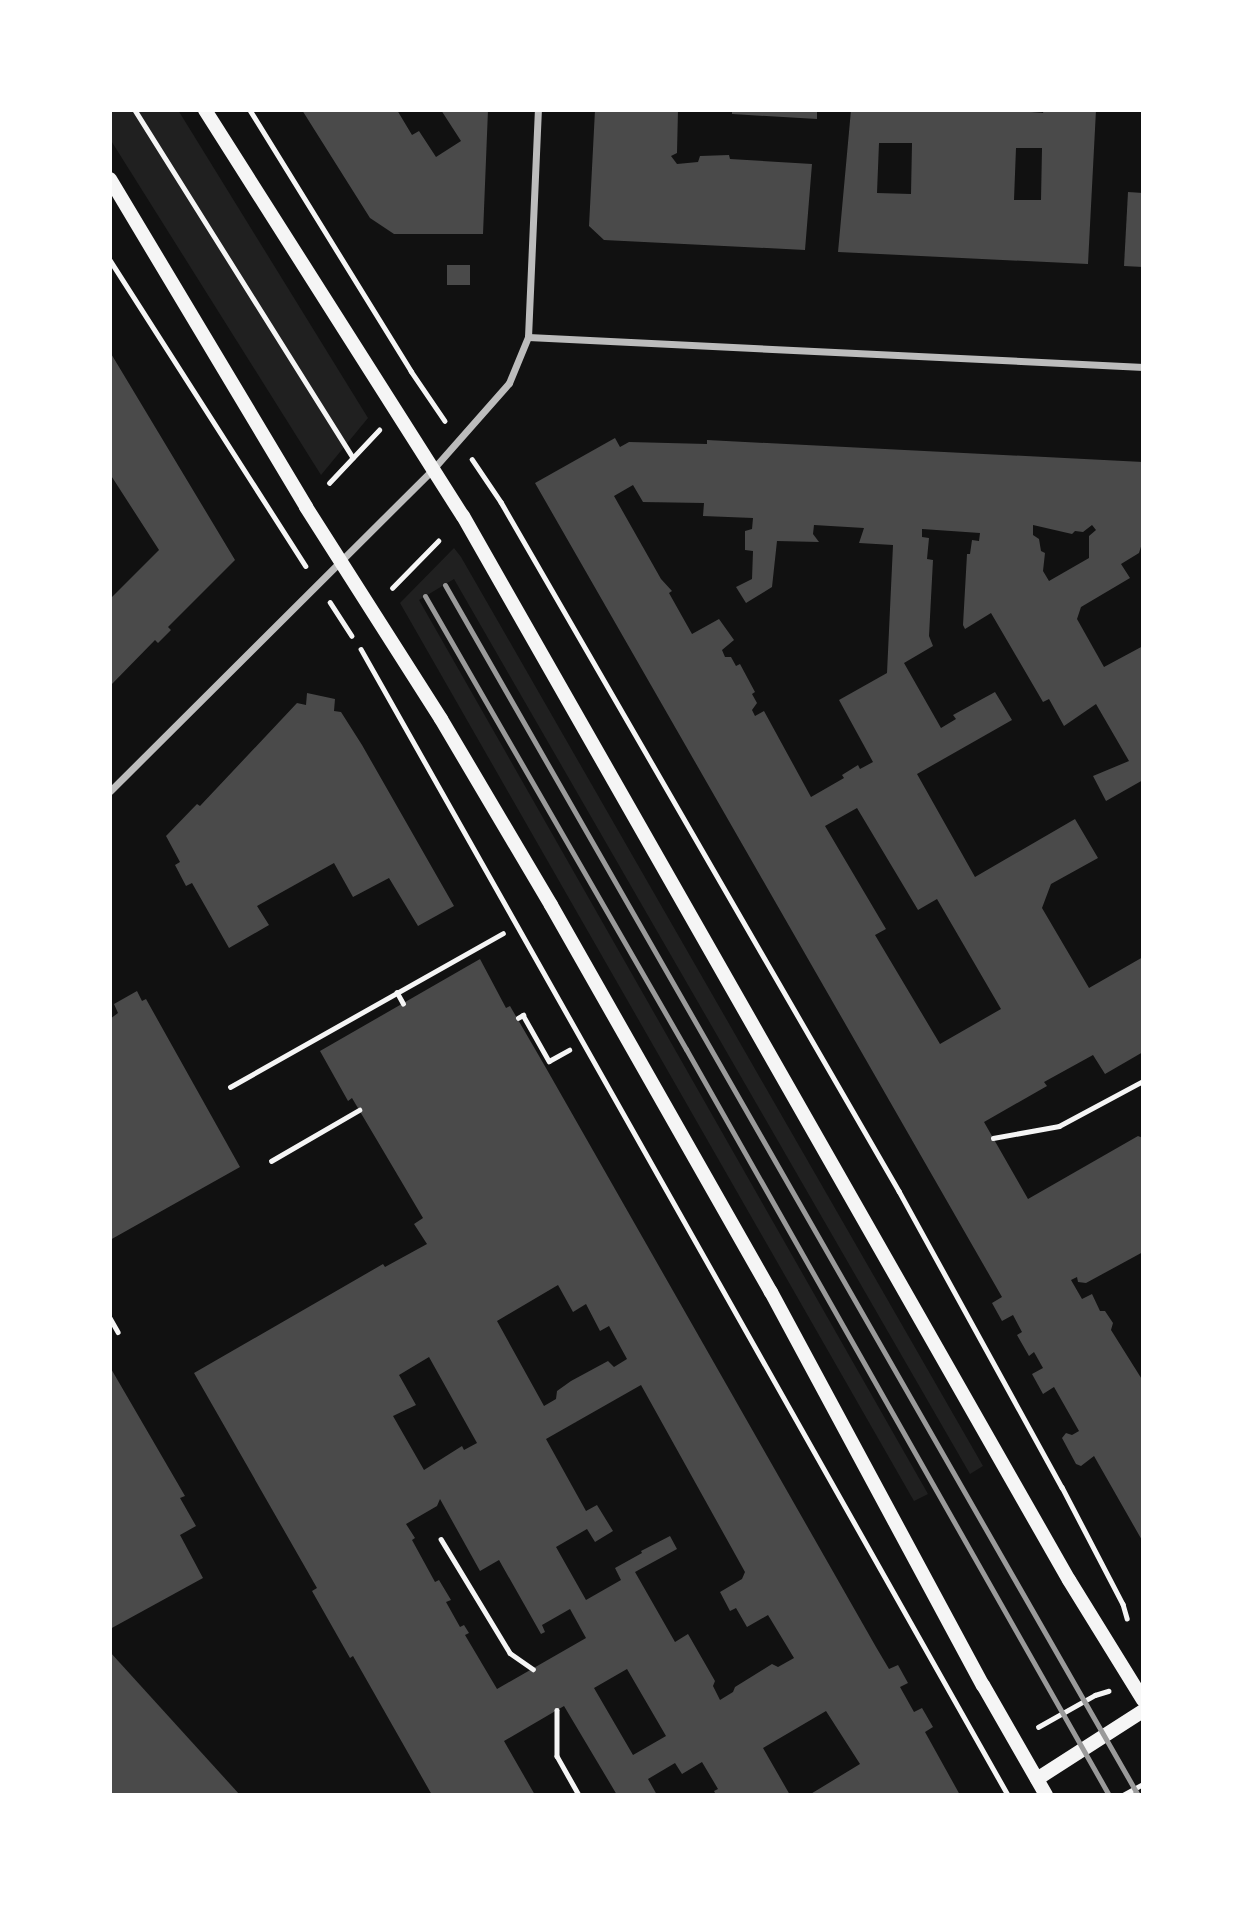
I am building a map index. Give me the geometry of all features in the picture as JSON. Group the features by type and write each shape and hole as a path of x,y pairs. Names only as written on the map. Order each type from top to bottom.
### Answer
{"main road":[{"path":"205,110 434,468 1081,1600 1143,1700"},
{"path":"110,179 341,562 441,719 551,905 771,1292 1046,1795"},
{"path":"1037,1779 1143,1712"}],"street":[{"path":"110,791 434,468 509,383 528,337 538,110"},
{"path":"528,337 1143,367"}],"path":[{"path":"135,110 353,457"},
{"path":"250,110 411,371"},
{"path":"110,260 274,518"},
{"path":"329,483 379,429"},
{"path":"491,487 899,1191 1124,1604"},
{"path":"391,588 438,541"},
{"path":"358,644 1008,1795"},
{"path":"230,1087 503,933"},
{"path":"397,992 403,1003"},
{"path":"518,1018 523,1015 549,1061 569,1050"},
{"path":"993,1138 1059,1126 1143,1081"},
{"path":"271,1161 359,1110"},
{"path":"110,1318 118,1332"},
{"path":"441,1539 510,1653 533,1669"},
{"path":"1000,1782 1013,1752 1029,1733 1085,1700 1134,1685"},
{"path":"557,1710 557,1756 579,1795"},
{"path":"1124,1795 1143,1784"}],"shaded area":[{"path":"110,110 178,110 368,418 321,475 110,139"},
{"path":"454,548 983,1466 970,1474 454,579 419,600 928,1494 914,1501 400,603"}],"building":[{"path":"302,110 397,110 412,135 419,131 436,157 461,141 441,110 488,110 483,234 394,234 370,218"},
{"path":"595,110 678,110 677,153 671,156 677,164 698,162 700,156 729,155 730,159 812,164 805,250 604,240 589,226"},
{"path":"732,110 817,110 817,119 732,114"},
{"path":"851,110 1008,110 1043,113 1044,110 1096,110 1088,264 838,252","holes":["879,143 912,143 911,194 877,193","1016,148 1042,148 1041,200 1014,200"]},
{"path":"1128,192 1143,193 1143,267 1124,266"},
{"path":"447,265 470,265 470,285 447,285"},
{"path":"110,352 235,560 168,627 171,630 158,643 155,640 110,686 110,599 159,550 110,474"},
{"path":"615,438 620,447 629,442 707,444 707,440 1143,462 1143,540 1139,553 1121,564 1130,578 1081,607 1077,619 1104,667 1143,646 1143,780 1106,801 1093,776 1129,761 1096,704 1064,726 1049,699 1043,702 991,613 965,629 963,625 967,554 970,554 972,540 979,541 980,533 922,529 922,537 929,538 927,559 933,560 929,636 933,646 904,663 941,728 956,719 953,715 995,692 1012,720 917,774 975,877 1075,819 1098,858 1051,884 1042,908 1089,988 1143,957 1143,1052 1105,1074 1093,1055 1044,1082 1047,1086 984,1122 1028,1199 1138,1136 1143,1138 1143,1252 1086,1283 1078,1282 1077,1277 1071,1280 1082,1299 1092,1294 1100,1311 1105,1311 1113,1323 1111,1330 1143,1381 1143,1542 1094,1456 1081,1466 1076,1464 1062,1438 1066,1433 1072,1435 1079,1431 1054,1387 1043,1394 1032,1374 1043,1368 1034,1352 1029,1356 1017,1335 1022,1332 1013,1315 1002,1321 992,1303 1002,1297 535,483","holes":["633,485 643,502 704,503 703,516 753,518 752,529 745,531 745,550 753,551 752,579 736,587 746,603 772,587 777,541 819,542 813,534 814,525 864,528 859,543 893,545 887,673 839,700 873,762 860,769 858,765 842,775 844,778 811,797 764,711 755,716 752,710 757,703 752,694 755,692 740,664 736,666 731,657 725,657 722,650 734,640 719,619 692,634 669,593 672,591 661,579 614,496","1033,525 1072,534 1075,531 1083,532 1092,525 1096,530 1089,536 1089,558 1049,581 1043,571 1045,553 1041,551 1039,539 1033,535","857,808 918,910 937,899 1001,1009 940,1044 875,935 886,929 825,826"]},
{"path":"307,693 335,699 334,711 341,712 362,745 454,906 418,926 389,878 353,897 334,863 257,906 269,925 229,948 192,883 186,886 175,865 180,862 166,836 197,804 200,806 297,703 306,705"},
{"path":"480,959 506,1008 510,1006 546,1068 889,1669 898,1665 908,1683 900,1687 914,1712 922,1708 933,1727 925,1732 960,1795 809,1795 860,1764 826,1711 763,1748 790,1795 716,1795 714,1791 718,1789 702,1762 682,1774 675,1763 648,1779 657,1795 617,1795 564,1706 504,1741 535,1795 432,1795 353,1656 350,1658 312,1591 317,1588 194,1373 383,1264 385,1267 427,1244 414,1224 423,1218 352,1098 348,1101 320,1051","holes":["558,1285 573,1312 586,1304 600,1331 609,1326 627,1359 614,1367 608,1361 571,1381 557,1391 556,1399 544,1406 497,1321","429,1357 477,1443 464,1450 462,1446 424,1470 393,1416 416,1405 399,1375","641,1385 745,1572 742,1579 720,1592 730,1611 736,1608 747,1627 768,1615 794,1658 778,1667 772,1664 735,1687 733,1692 720,1700 713,1686 715,1681 688,1634 675,1642 635,1572 677,1549 670,1536 615,1568 621,1580 586,1600 556,1547 587,1529 595,1542 613,1531 597,1505 586,1511 546,1439","440,1499 480,1571 499,1560 541,1634 545,1632 542,1625 570,1609 586,1638 497,1689 465,1635 469,1633 464,1625 460,1627 446,1602 451,1600 439,1580 435,1582 406,1524 437,1506","627,1669 666,1736 633,1755 594,1688"]},
{"path":"137,991 142,1001 146,999 240,1167 110,1240 110,1019 118,1013 114,1004"},
{"path":"110,1367 185,1496 180,1498 196,1526 180,1535 203,1578 110,1629"},
{"path":"110,1652 240,1795 110,1795"}],"railway":[{"path":"445,585 1138,1795"},
{"path":"425,596 686,1049 1109,1795"}]}
